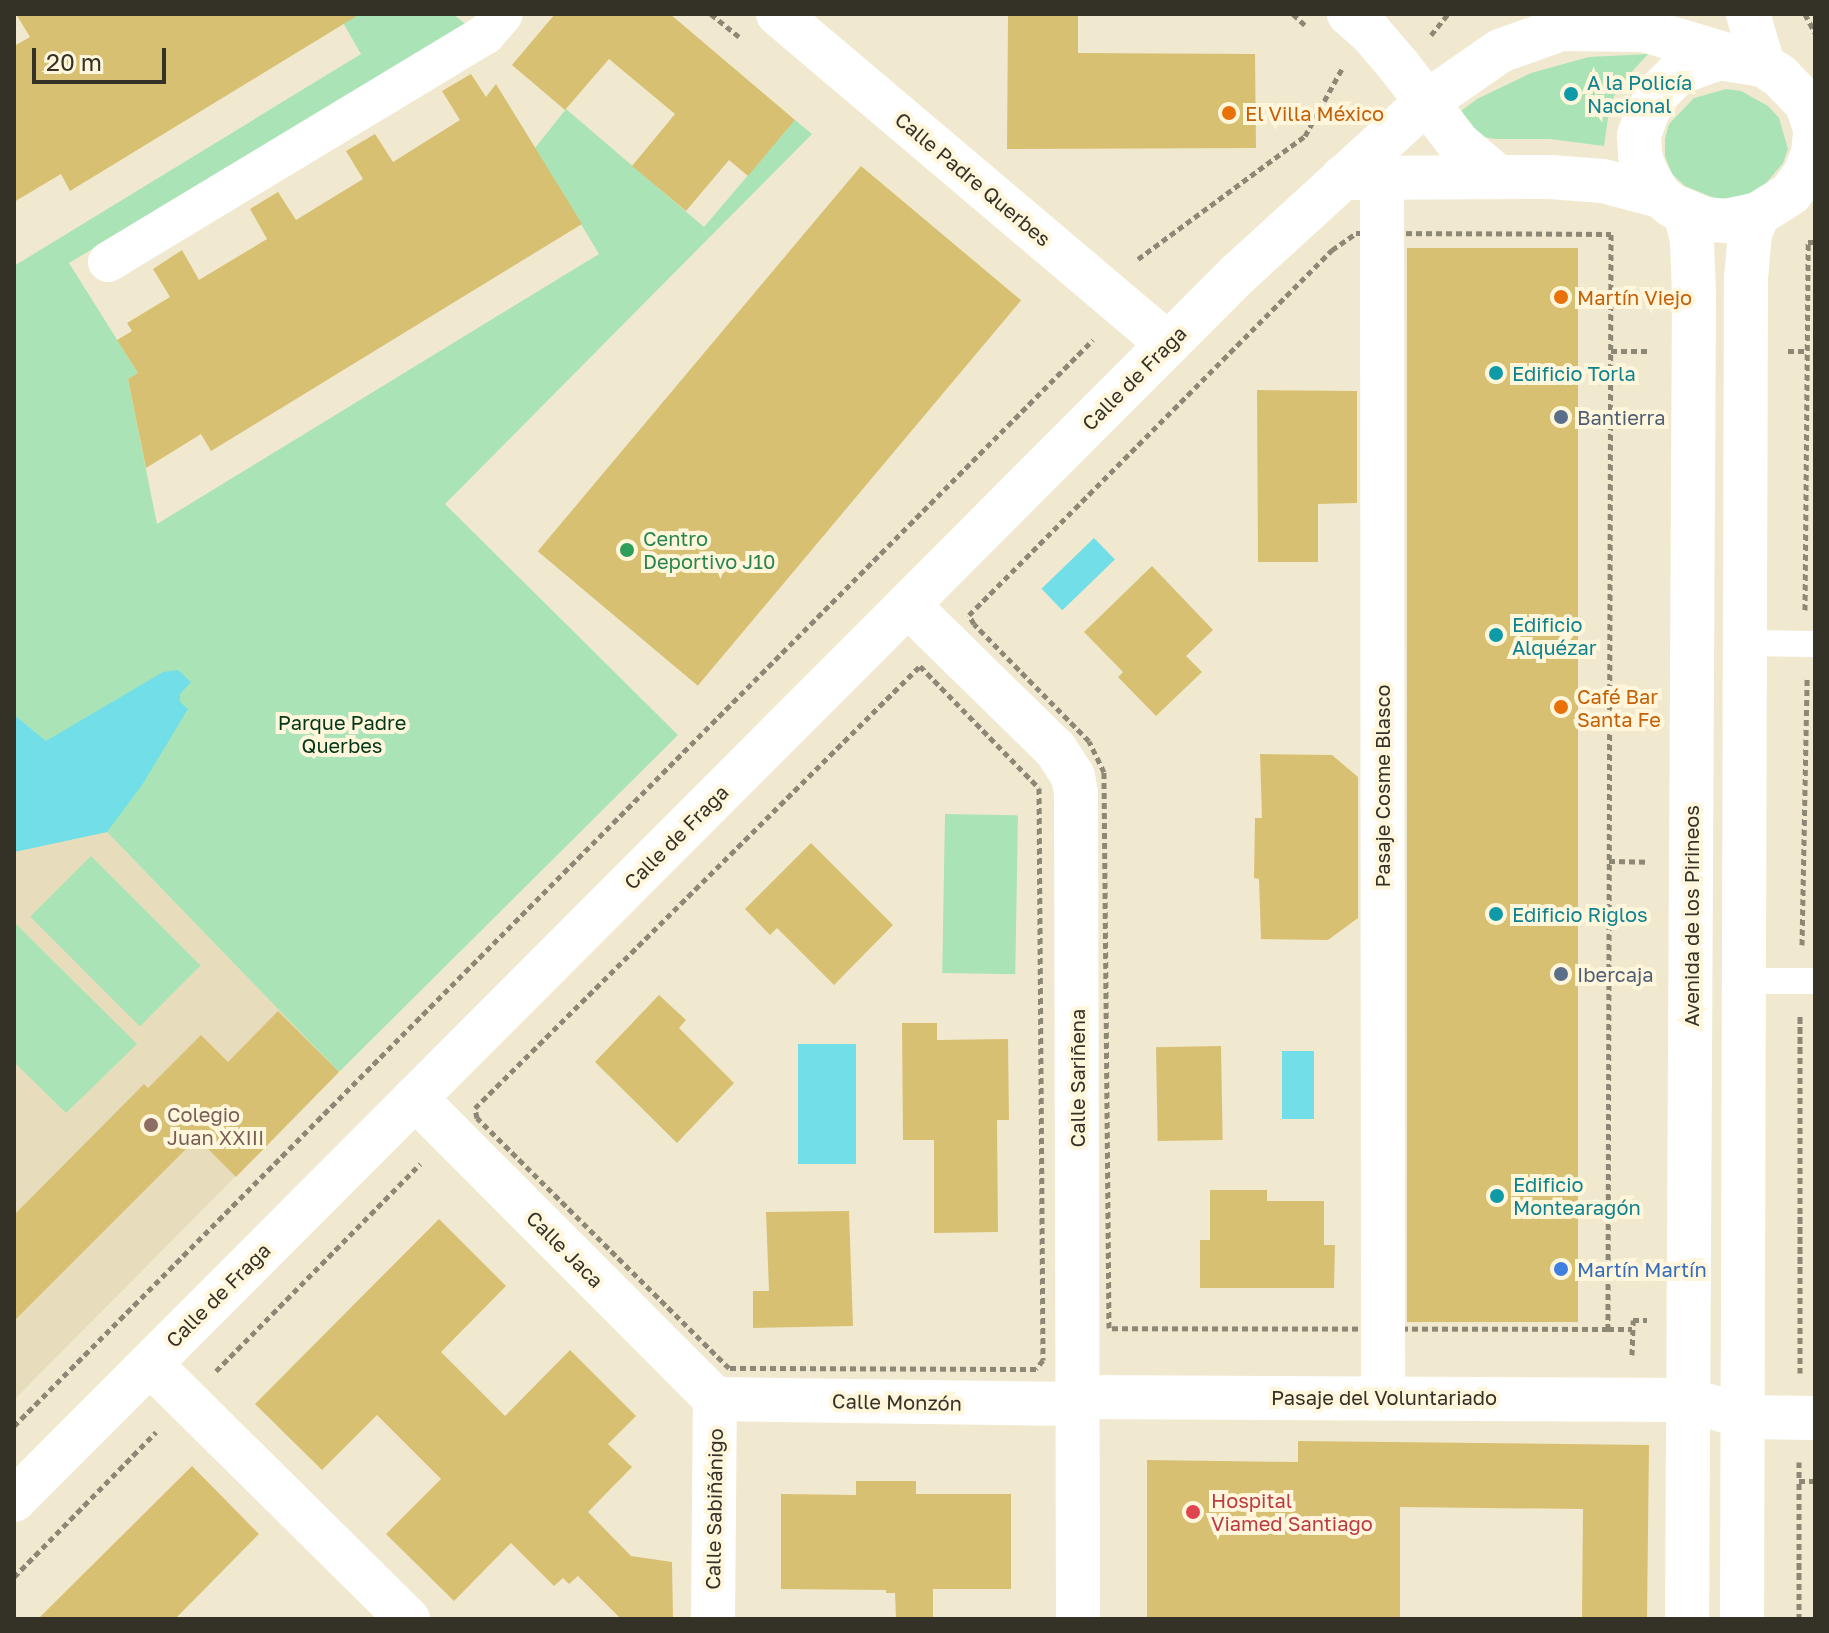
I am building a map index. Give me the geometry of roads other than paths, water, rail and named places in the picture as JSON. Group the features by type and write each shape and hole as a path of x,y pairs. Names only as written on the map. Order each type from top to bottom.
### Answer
{"street":[{"path":"108,262 486,34 503,14"},
{"name":"Calle Padre Querbes","path":"778,14 1168,344"},
{"path":"1748,14 1752,62"},
{"name":"Calle de Fraga","path":"14,1500 1168,344 1362,177 1425,103 1464,73 1554,22 1616,28 1680,42"},
{"path":"1332,23 1399,66 1458,143 1498,177"},
{"path":"1673,204 1646,173 1639,135 1680,42 1719,58 1752,62 1795,88 1813,118 1813,153 1805,174 1788,199 1750,233 1746,278 1742,1619"},
{"path":"1362,177 1603,181 1726,221 1788,199"},
{"name":"Pasaje Cosme Blasco","path":"1362,177 1383,1397"},
{"name":"Avenida de los Pirineos","path":"1673,204 1692,240 1694,294 1687,1619"},
{"name":"Calle Sariñena","path":"908,605 1056,750 1066,763 1074,784 1078,1619"},
{"name":"Calle Jaca","path":"415,1098 715,1399"},
{"path":"150,1364 408,1619"},
{"name":"Pasaje del Voluntariado","path":"1078,1400 1383,1397 1689,1400 1745,1417 1807,1401"},
{"name":"Calle Monzón","path":"715,1399 1078,1400"},
{"name":"Calle Sabiñánigo","path":"713,1619 715,1399"}],"lane":[{"path":"1746,643 1811,644"},
{"path":"1746,981 1808,981"}],"water":[{"path":"1094,538 1115,560 1062,610 1041,589"},
{"path":"178,670 191,682 180,694 180,702 188,709 142,785 107,832 14,852 14,715 46,741 163,672"},
{"path":"798,1044 856,1044 856,1164 798,1164"},
{"path":"1282,1051 1314,1051 1314,1119 1282,1119"}],"place":[{"name":"A la Policía Nacional","path":"1571,94"},
{"name":"El Villa México","path":"1229,113"},
{"name":"Martín Viejo","path":"1561,297"},
{"name":"Edificio Torla","path":"1496,373"},
{"name":"Bantierra","path":"1561,417"},
{"name":"Centro Deportivo J10","path":"627,550"},
{"name":"Edificio Alquézar","path":"1496,635"},
{"name":"Café Bar Santa Fe","path":"1561,707"},
{"name":"Edificio Riglos","path":"1496,914"},
{"name":"Ibercaja","path":"1561,974"},
{"name":"Colegio Juan XXIII","path":"151,1125"},
{"name":"Edificio Montearagón","path":"1497,1196"},
{"name":"Martín Martín","path":"1561,1269"},
{"name":"Hospital Viamed Santiago","path":"1193,1512"}],"park label":[{"name":"Parque Padre Querbes","path":"342,734"}]}
